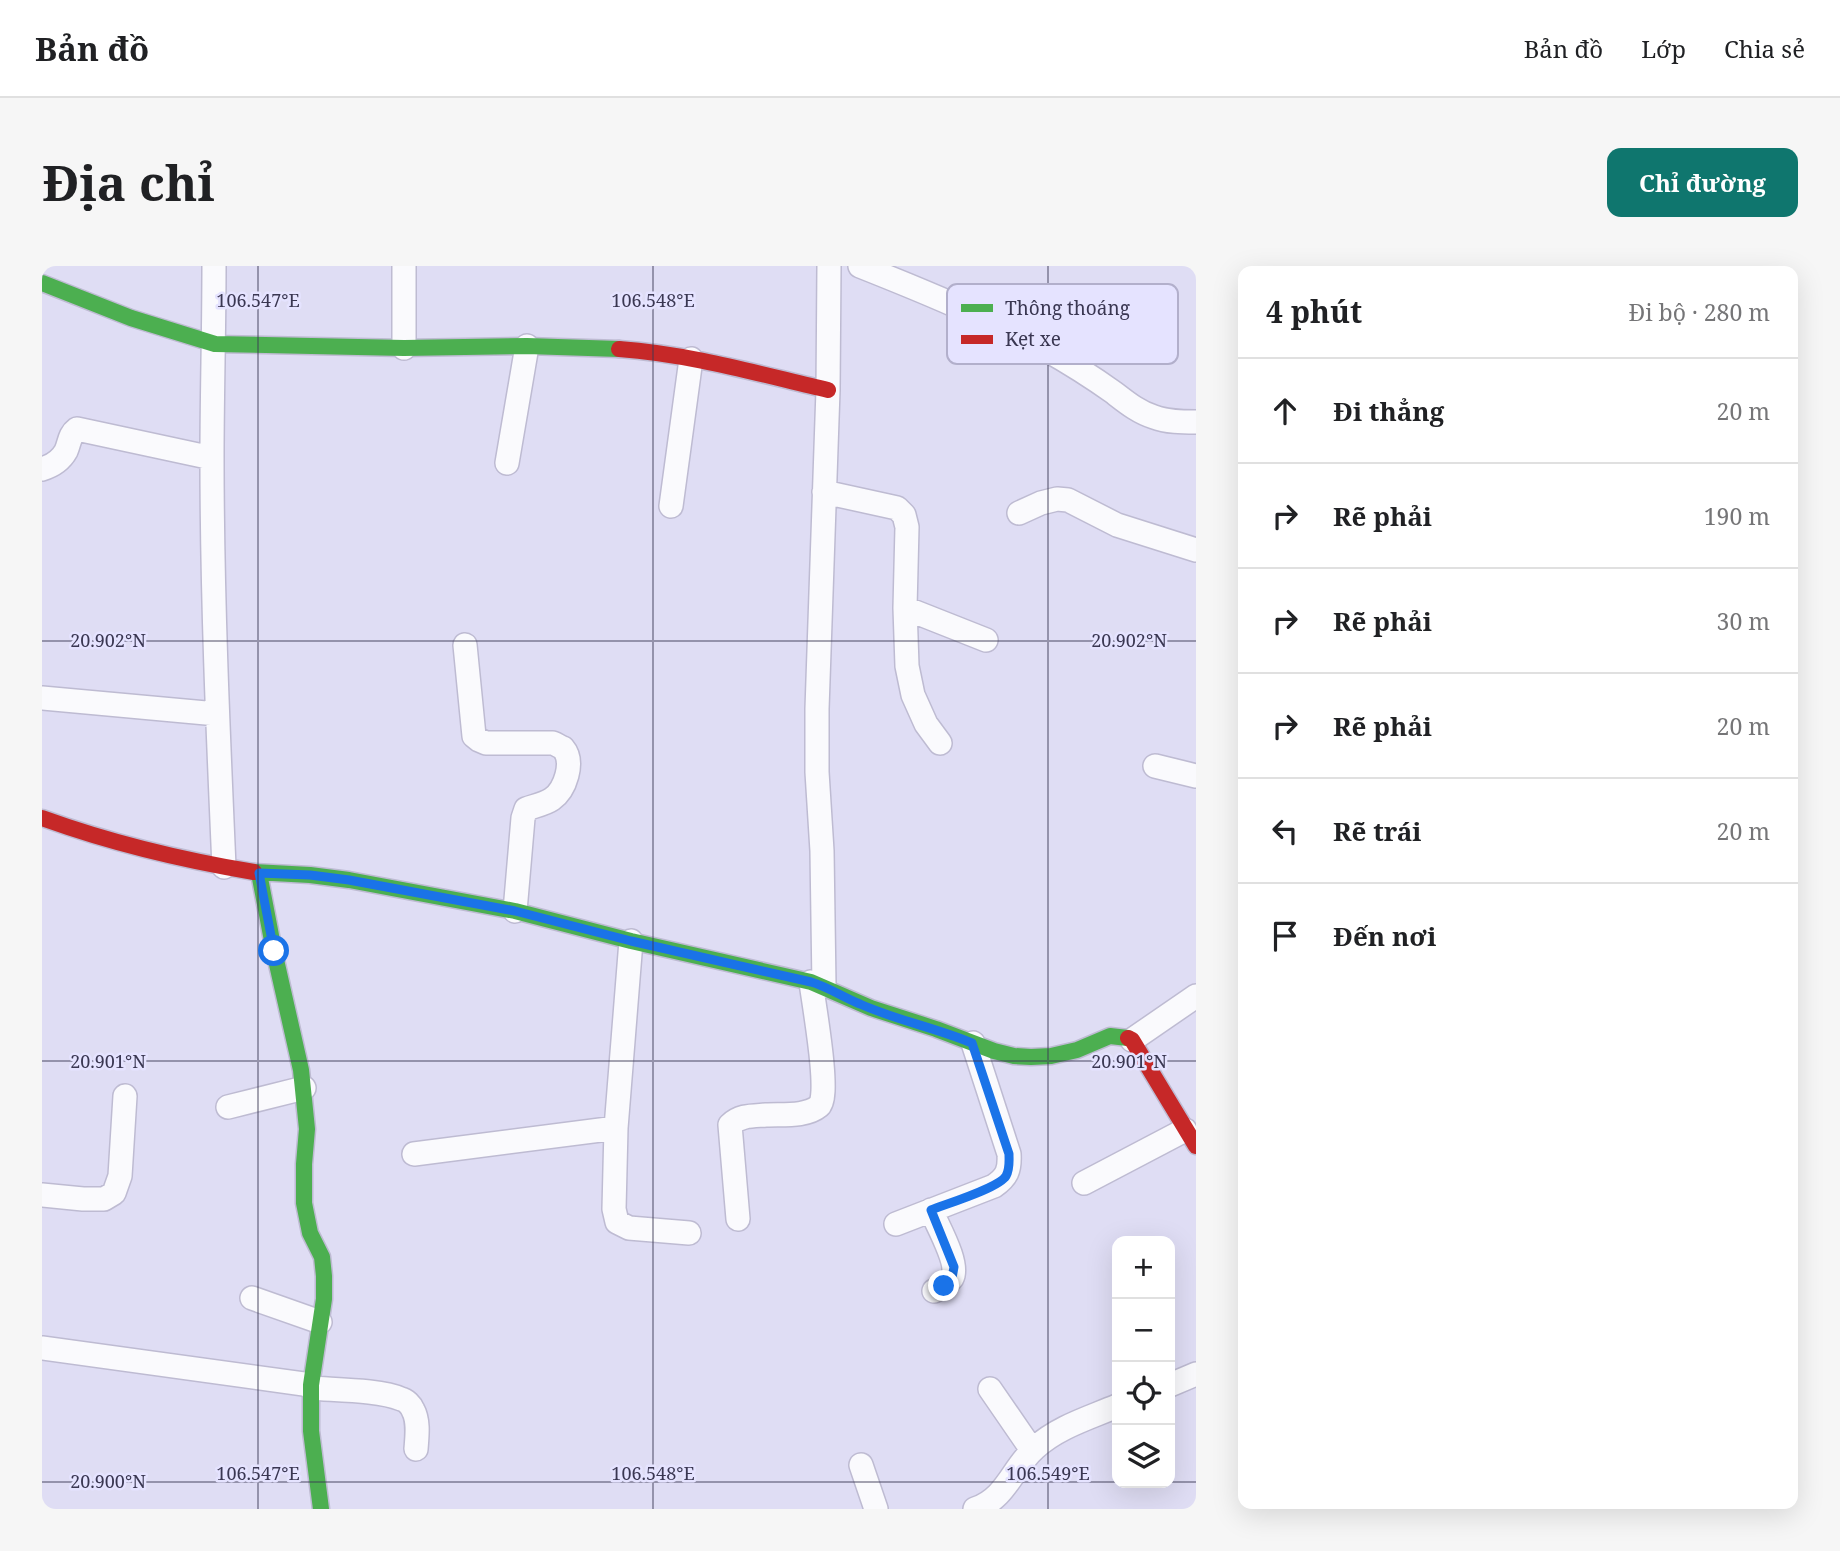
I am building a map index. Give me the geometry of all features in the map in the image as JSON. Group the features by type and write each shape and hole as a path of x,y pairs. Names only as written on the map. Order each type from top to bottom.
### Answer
{"street":[{"path":"214,266 212,457 217,714 224,867"},
{"path":"404,266 404,348"},
{"path":"738,1219 730,1125 736,1119 746,1116 802,1113 818,1107 823,1102 824,1093 819,1037 822,851 817,772 829,266"},
{"path":"860,266 947,303"},
{"path":"42,282 131,318 215,344 404,348 527,346 638,350 691,359 828,390"},
{"path":"506,463 527,346"},
{"path":"671,506 691,359"},
{"path":"1069,364 1130,406 1155,418 1196,422"},
{"path":"42,469 59,460 65,453 72,433 77,429 212,457"},
{"path":"824,492 897,508 904,515 907,527 907,666 913,695 926,724 940,743"},
{"path":"1019,513 1041,503 1057,499 1068,500 1117,525 1196,550"},
{"path":"905,608 986,639"},
{"path":"465,645 474,736 486,743 553,743 563,748 567,758 568,768 561,790 552,799 526,809 515,911"},
{"path":"42,698 217,714"},
{"path":"1155,766 1196,776"},
{"path":"42,818 144,849 224,867 259,873 349,880 515,911 818,984 860,1004 999,1053 1025,1057 1058,1055 1119,1034 1132,1040 1191,1138 1084,1183"},
{"path":"259,873 303,1088 307,1129 303,1164 303,1203 310,1233 322,1257 324,1298 311,1387 311,1431 321,1509"},
{"path":"631,941 615,1128 614,1209 618,1222 629,1228 689,1233"},
{"path":"1132,1040 1196,996"},
{"path":"896,1224 994,1186 1005,1178 1010,1166 1009,1154 972,1043"},
{"path":"228,1107 303,1088"},
{"path":"42,1195 104,1199 114,1193 120,1176 125,1096"},
{"path":"414,1154 615,1128"},
{"path":"931,1210 954,1267 952,1278 934,1291"},
{"path":"252,1298 320,1322"},
{"path":"42,1348 400,1398 414,1410 417,1423 416,1449"},
{"path":"1175,1383 1196,1374"},
{"path":"990,1389 1032,1450"},
{"path":"975,1509 988,1504 1005,1487 1032,1450 1064,1428 1112,1408"},
{"path":"861,1465 876,1509"}],"traffic: fast":[{"path":"42,283 131,318 215,344 619,349"},
{"path":"254,872 349,880 515,911 631,941 811,982 871,1008 1014,1056 1051,1056 1077,1050 1110,1036 1128,1038"},
{"path":"259,873 301,1070 307,1129 304,1203 310,1233 322,1257 324,1276 324,1299 311,1385 311,1431 321,1509"}],"traffic: jam":[{"path":"619,349 698,360 828,390"},
{"path":"42,818 147,850 254,872"},
{"path":"1128,1038 1132,1040 1196,1146"}],"route":[{"path":"274,951 259,873 349,880 515,911 631,941 811,982 860,1004 972,1043 1009,1154 1010,1166 1005,1178 994,1186 931,1210 954,1267 952,1278 944,1286"}]}
